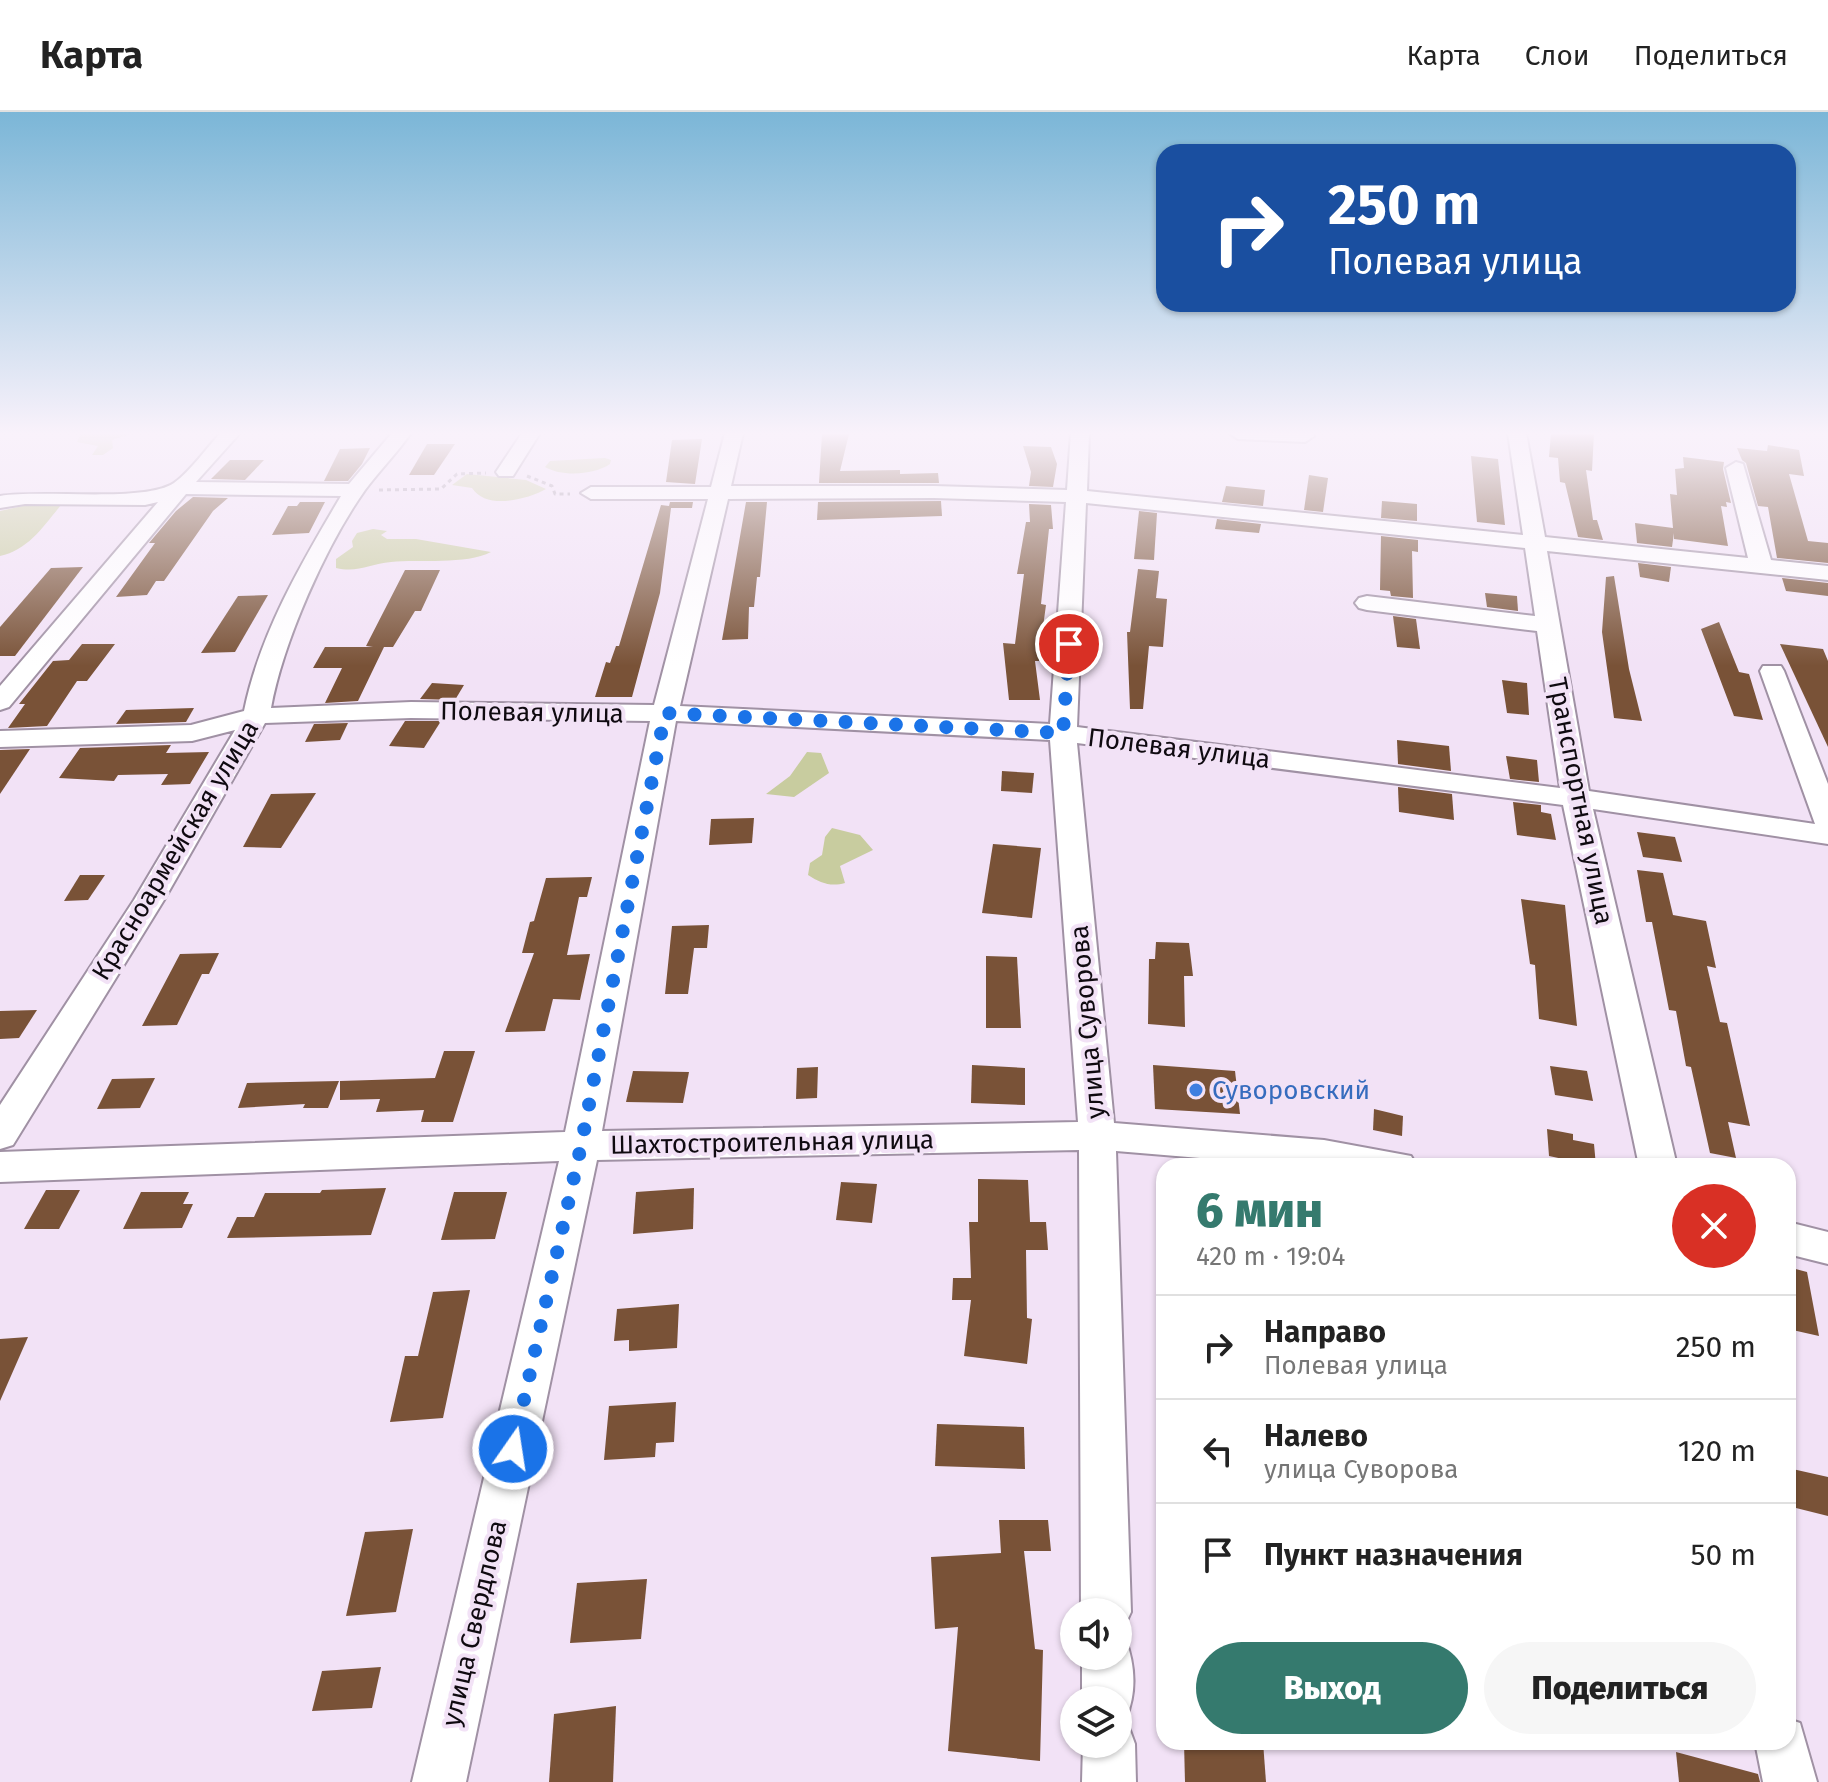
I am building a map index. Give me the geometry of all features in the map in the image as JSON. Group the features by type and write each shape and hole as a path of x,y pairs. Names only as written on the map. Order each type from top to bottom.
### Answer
{"street":[{"path":"0,702 161,511"},
{"name":"Красноармейская улица","path":"0,1135 149,900 256,716 265,670 305,577 343,511"},
{"name":"улица Свердлова","path":"439,1782 581,1146 665,713 715,511"},
{"name":"улица Суворова","path":"1077,511 1063,733 1097,1136 1106,1598"},
{"path":"1217,511 1828,573"},
{"name":"Транспортная улица","path":"1529,511 1576,798 1656,1158"},
{"path":"1747,511 1761,565"},
{"path":"1367,603 1548,625"},
{"path":"1772,671 1828,822"},
{"name":"Полевая улица","path":"0,739 192,733 256,716 411,710 665,713 1063,733 1576,798 1828,835"},
{"name":"Шахтостроительная улица","path":"0,1167 581,1146 1097,1136 1349,1158"},
{"path":"1796,1240 1828,1248"},
{"path":"1783,1750 1790,1782"},
{"path":"1109,1758 1109,1782"}],"green space":[{"path":"0,511 56,511 27,543 0,556"},
{"path":"373,529 387,531 381,535 387,539 416,539 491,552 469,559 336,568 336,559 353,547 352,541 357,533"},
{"path":"807,752 821,753 829,773 794,797 766,794 790,776"},
{"path":"832,828 860,835 873,850 840,866 845,883 835,885 808,875 810,863 822,855 825,837"}],"building":[{"path":"176,511 213,511 164,581 156,581 147,595 116,597 155,543 149,543"},
{"path":"285,511 320,511 309,533 272,535"},
{"path":"659,511 671,511 660,593 632,697 595,697 606,662 610,663 616,646 619,646"},
{"path":"744,511 766,511 760,577 757,577 754,607 749,607 748,639 722,640"},
{"path":"818,511 942,511 942,516 817,520"},
{"path":"1029,511 1051,511 1053,529 1049,529 1041,604 1046,605 1043,627 1040,627 1039,661 1035,661 1040,700 1009,700 1003,643 1015,644 1024,574 1017,574 1026,522 1030,522"},
{"path":"1139,511 1157,513 1154,560 1134,559"},
{"path":"1381,511 1417,511 1417,521 1381,518"},
{"path":"1476,511 1504,511 1505,525 1477,522"},
{"path":"1572,511 1592,511 1603,540 1578,537"},
{"path":"1671,511 1722,511 1728,546 1674,539 1674,533 1672,547 1637,543 1635,523 1673,528"},
{"path":"1769,511 1799,511 1808,541 1828,543 1828,563 1777,558"},
{"path":"1217,519 1261,524 1259,533 1215,529"},
{"path":"1381,536 1418,540 1418,552 1412,551 1413,598 1391,596 1390,591 1380,590"},
{"path":"1638,563 1671,567 1669,582 1640,577"},
{"path":"83,567 15,656 0,656 0,627 51,568"},
{"path":"1138,569 1159,571 1156,598 1167,599 1163,647 1149,646 1143,709 1130,709 1127,632 1130,632"},
{"path":"405,570 440,570 421,611 415,611 393,647 384,647 358,701 325,703 342,668 313,668 325,647 373,647 366,646"},
{"path":"1614,576 1629,669 1642,721 1614,718 1602,632 1606,577"},
{"path":"1782,578 1828,583 1828,596 1786,591"},
{"path":"1485,593 1517,596 1518,611 1487,607"},
{"path":"268,595 235,652 201,653 238,596"},
{"path":"1393,616 1416,619 1420,649 1397,647"},
{"path":"1719,622 1739,672 1749,674 1763,720 1734,716 1701,629"},
{"path":"82,644 115,644 87,681 77,681 47,726 8,728 25,704 19,704 53,661 69,660"},
{"path":"1780,644 1823,649 1828,661 1828,747"},
{"path":"1502,680 1527,683 1529,715 1507,713"},
{"path":"432,683 464,685 455,700 420,699"},
{"path":"194,708 186,722 116,724 126,710"},
{"path":"405,721 441,721 424,748 389,746"},
{"path":"348,723 340,740 305,742 314,724"},
{"path":"1397,740 1449,746 1451,771 1398,764"},
{"path":"171,745 166,753 209,752 190,784 161,785 168,774 118,775 114,781 59,778 80,748"},
{"path":"30,749 0,794 0,750"},
{"path":"1506,756 1537,760 1539,782 1510,779"},
{"path":"1002,771 1034,773 1032,793 1001,791"},
{"path":"1398,787 1452,794 1454,820 1399,812"},
{"path":"316,793 281,848 243,847 271,794"},
{"path":"1513,802 1541,805 1541,812 1551,814 1556,840 1517,835"},
{"path":"754,818 752,843 709,845 711,819"},
{"path":"1637,832 1675,837 1682,862 1643,857"},
{"path":"993,844 1041,848 1032,918 982,913"},
{"path":"1637,870 1663,873 1673,915 1706,921 1716,968 1707,966 1720,1022 1727,1023 1750,1126 1728,1122 1736,1158 1710,1153 1691,1067 1686,1066 1676,1011 1669,1010 1652,922 1646,922"},
{"path":"80,875 105,875 88,900 64,901"},
{"path":"592,877 587,897 579,897 567,955 590,954 580,1000 553,999 545,1031 505,1032 534,953 522,953 546,878"},
{"path":"1521,899 1565,905 1577,1026 1539,1019 1535,965 1530,964"},
{"path":"709,925 707,948 694,948 688,994 665,994 672,926"},
{"path":"1156,942 1189,943 1193,976 1184,976 1185,1027 1148,1024 1149,959 1155,959"},
{"path":"219,953 209,974 202,974 177,1025 142,1026 180,954"},
{"path":"986,956 1017,957 1021,1028 986,1028"},
{"path":"37,1010 19,1038 0,1039 0,1011"},
{"path":"444,1051 475,1051 453,1122 421,1122 424,1110 376,1112 380,1099 340,1100 340,1081 435,1078"},
{"path":"972,1065 1025,1068 1025,1105 971,1103"},
{"name":"Суворовский","path":"1153,1065 1235,1071 1240,1114 1155,1109"},
{"path":"1550,1066 1587,1071 1593,1101 1555,1095"},
{"path":"818,1067 817,1098 796,1099 797,1068"},
{"path":"633,1071 689,1072 683,1103 626,1102"},
{"path":"155,1078 140,1108 97,1109 112,1079"},
{"path":"339,1081 328,1108 303,1108 305,1104 238,1108 247,1083"},
{"path":"1374,1109 1403,1116 1402,1136 1373,1130"},
{"path":"1547,1129 1573,1134 1573,1140 1594,1144 1595,1158 1549,1156"},
{"path":"978,1179 1028,1180 1030,1222 1046,1222 1048,1250 1026,1250 1027,1318 1032,1319 1027,1364 964,1356 971,1300 952,1300 953,1278 971,1278 969,1222 978,1222"},
{"path":"841,1182 877,1184 872,1223 836,1220"},
{"path":"386,1188 371,1235 227,1238 237,1217 254,1217 265,1193"},
{"path":"694,1188 693,1229 633,1234 636,1192"},
{"path":"46,1190 80,1190 59,1229 24,1229"},
{"path":"141,1192 189,1192 183,1204 193,1204 182,1228 123,1229"},
{"path":"454,1192 507,1192 495,1239 441,1240"},
{"path":"1796,1269 1807,1272 1819,1336 1796,1331"},
{"path":"470,1290 443,1418 390,1422 405,1356 418,1356 433,1292"},
{"path":"679,1304 677,1348 629,1351 629,1340 614,1341 617,1309"},
{"path":"28,1337 0,1401 0,1339"},
{"path":"676,1402 674,1442 656,1443 655,1457 604,1460 609,1406"},
{"path":"937,1424 1024,1427 1025,1469 935,1466"},
{"path":"1796,1470 1828,1477 1828,1516 1796,1508"},
{"path":"999,1520 1048,1520 1051,1551 1024,1551 1035,1649 1043,1650 1040,1761 948,1751 958,1627 935,1629 931,1557 1001,1553"},
{"path":"413,1529 396,1612 346,1616 365,1532"},
{"path":"647,1579 641,1639 570,1643 577,1583"},
{"path":"381,1667 372,1708 312,1711 322,1671"},
{"path":"616,1706 613,1782 549,1782 554,1714"},
{"path":"1184,1750 1264,1750 1266,1782 1185,1782"},
{"path":"1676,1752 1758,1774 1760,1782 1679,1782"}],"place":[{"name":"Суворовский","path":"1196,1090"}],"route":[{"path":"513,1449 581,1146 665,713 1063,733 1069,644"}]}
